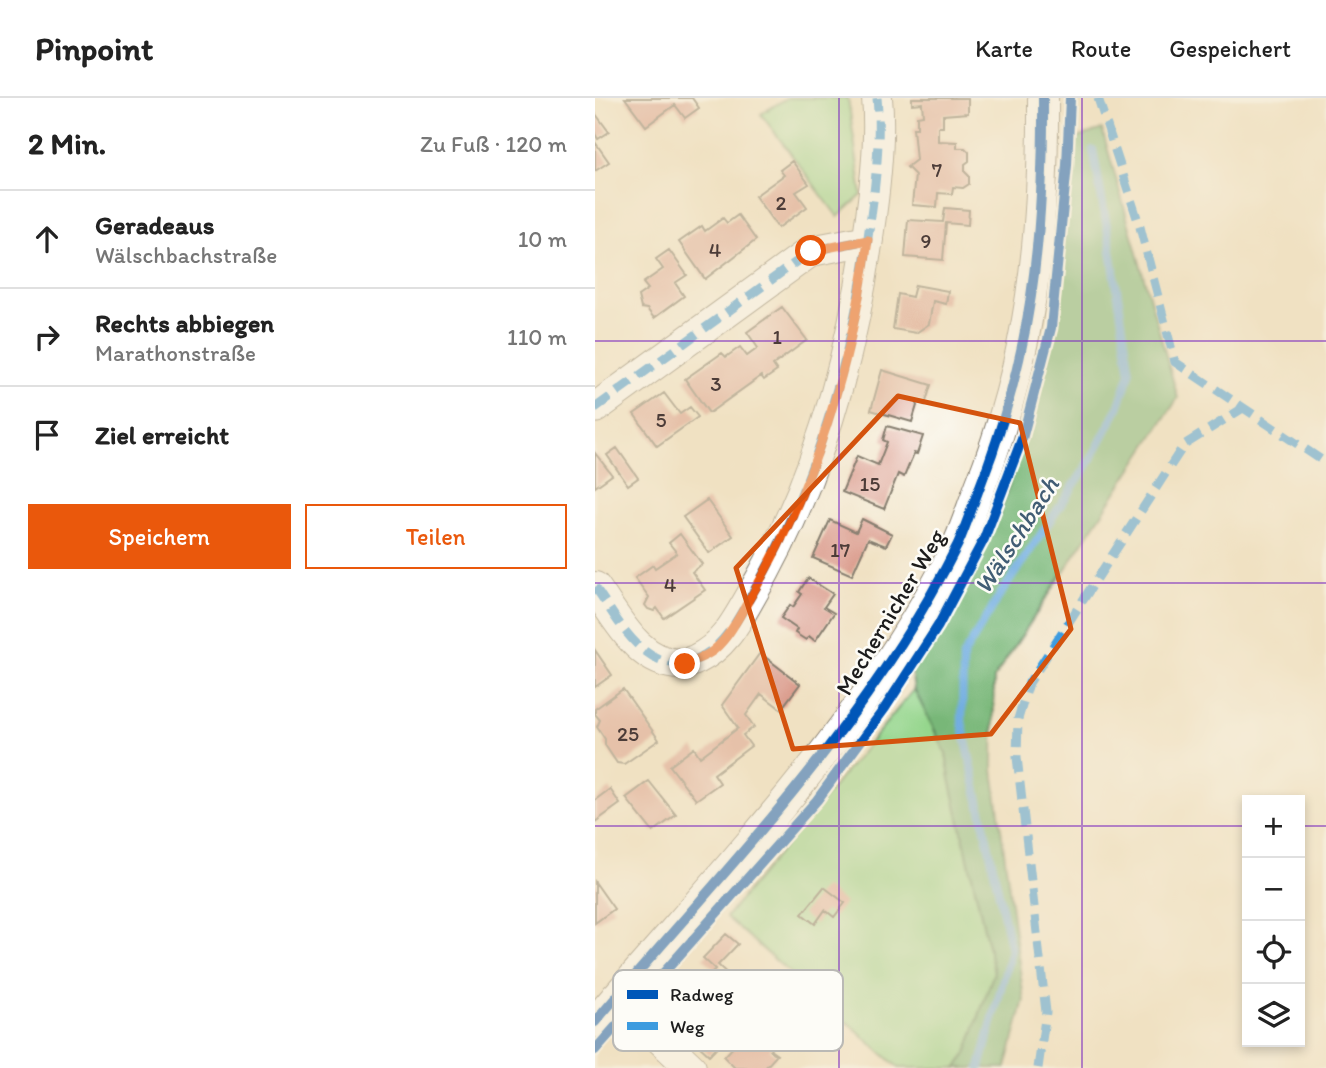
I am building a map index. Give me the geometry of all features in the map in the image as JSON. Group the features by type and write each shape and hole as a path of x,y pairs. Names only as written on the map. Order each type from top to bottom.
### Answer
{"street":[{"path":"595,587 645,652 664,662 685,664 712,652 730,633 770,564 801,494 835,398 862,282 874,192 877,98"},
{"name":"Mechernicher Weg","path":"640,970 776,814 840,734 923,607 959,542 990,462 1015,383 1031,309 1040,241 1044,162 1043,98"},
{"path":"595,408 811,251 868,240"},
{"name":"Mechernicher Weg","path":"595,1022 613,1001"},
{"path":"673,1051 691,1068"}],"highlighted area":[{"path":"898,396 1020,423 1071,629 991,734 793,749 736,568"}],"green space":[{"path":"787,98 848,98 862,195 838,217 761,114"},
{"path":"1102,129 1178,398 994,678 993,769 1024,1000 1006,1068 957,1068 966,1054 994,972 946,753 914,689 910,665 999,516 1048,357 1069,193 1069,141"},
{"path":"914,689 946,753 994,972 966,1054 957,1068 899,1068 843,1019 843,970 787,970 726,917"}],"building":[{"path":"625,98 692,98 699,108 685,118 675,105 646,126"},
{"path":"912,98 968,98 968,113 943,115 943,127 938,127 938,141 957,142 957,148 965,148 969,152 965,172 969,176 969,184 963,188 953,187 952,194 938,193 937,207 912,205 915,175 907,167 916,160 913,128 917,128 917,116 923,115 922,103 912,104"},
{"path":"595,113 609,132 598,139 595,134"},
{"path":"595,142 609,162 595,171"},
{"path":"792,161 809,184 796,192 807,207 778,228 755,196 784,175 780,170"},
{"path":"945,208 969,210 968,225 946,223 943,260 905,257 908,220 943,222"},
{"path":"738,215 756,240 705,279 679,242 702,226 705,231 723,218 727,223"},
{"path":"669,250 687,275 675,283 684,296 654,318 647,309 641,308 638,296 648,289 643,283 663,269 656,259"},
{"path":"915,285 948,291 946,304 933,301 929,324 916,333 893,329 898,294 912,297"},
{"path":"782,307 807,340 773,365 777,371 764,380 761,376 709,413 685,379 722,353 726,357 740,347 747,356 758,348 747,332"},
{"path":"882,370 931,385 925,405 918,402 912,422 871,410"},
{"path":"664,393 680,414 690,407 698,417 657,446 634,414"},
{"path":"887,426 923,436 917,454 914,453 904,477 898,474 884,509 842,492 857,456 878,465 887,442 883,440"},
{"path":"617,448 638,478 628,485 607,455"},
{"path":"595,453 612,475 595,487"},
{"path":"707,500 733,536 709,553 683,517"},
{"path":"862,519 892,534 886,546 868,539 852,575 813,558 830,520 856,532"},
{"path":"680,534 702,564 692,572 705,590 664,618 657,608 654,611 645,605 649,597 635,578 677,553 669,543"},
{"path":"808,578 833,594 824,607 834,613 815,641 809,636 806,640 795,633 797,629 781,618 802,594 799,592"},
{"path":"595,650 612,675 595,687"},
{"path":"760,653 800,684 781,709 761,694 746,715 754,727 743,735 751,746 714,774 720,783 696,800 670,766 694,748 700,757 738,728 722,705"},
{"path":"623,689 659,740 624,764 617,763 605,745 605,739 597,727 600,720 595,714 595,709"},
{"path":"649,781 676,815 653,832 626,798"},
{"path":"610,789 620,804 595,822 595,800"},
{"path":"595,882 614,909 595,923"},
{"path":"824,887 845,903 834,917 825,910 815,924 802,914"},
{"path":"726,934 738,944 718,965 723,970 714,970 703,958"},
{"path":"730,1051 771,1051 777,1055 765,1068 735,1068 724,1057"}],"waterway":[{"name":"Wälschbach","path":"980,1068 1011,950 962,722 963,656 1000,595 1089,463 1118,408 1130,373 1093,150"}],"marked path":[{"path":"595,587 621,625 641,648 653,657 682,664 697,659 715,647 729,632 745,606 774,554 794,510 828,419 841,373 853,326 871,214 878,147 877,98"},
{"path":"1098,98 1140,227 1175,362 1326,463"},
{"path":"595,408 811,251 868,240"},
{"path":"1038,1068 1046,1012 1017,757 1018,719 1029,683 1184,445 1243,408"}],"cycle path":[{"path":"640,970 743,851 838,734 882,674 922,610 958,544 997,440 1011,392 1031,297 1041,200 1043,98"},
{"path":"666,970 817,800 885,708 938,626 984,539 1022,439 1051,328 1067,165 1070,98"},
{"path":"595,1022 613,1001"},
{"path":"595,1050 613,1030"}],"route":[{"path":"685,664 712,652 730,633 770,564 801,494 840,386 868,240 811,251"}]}
